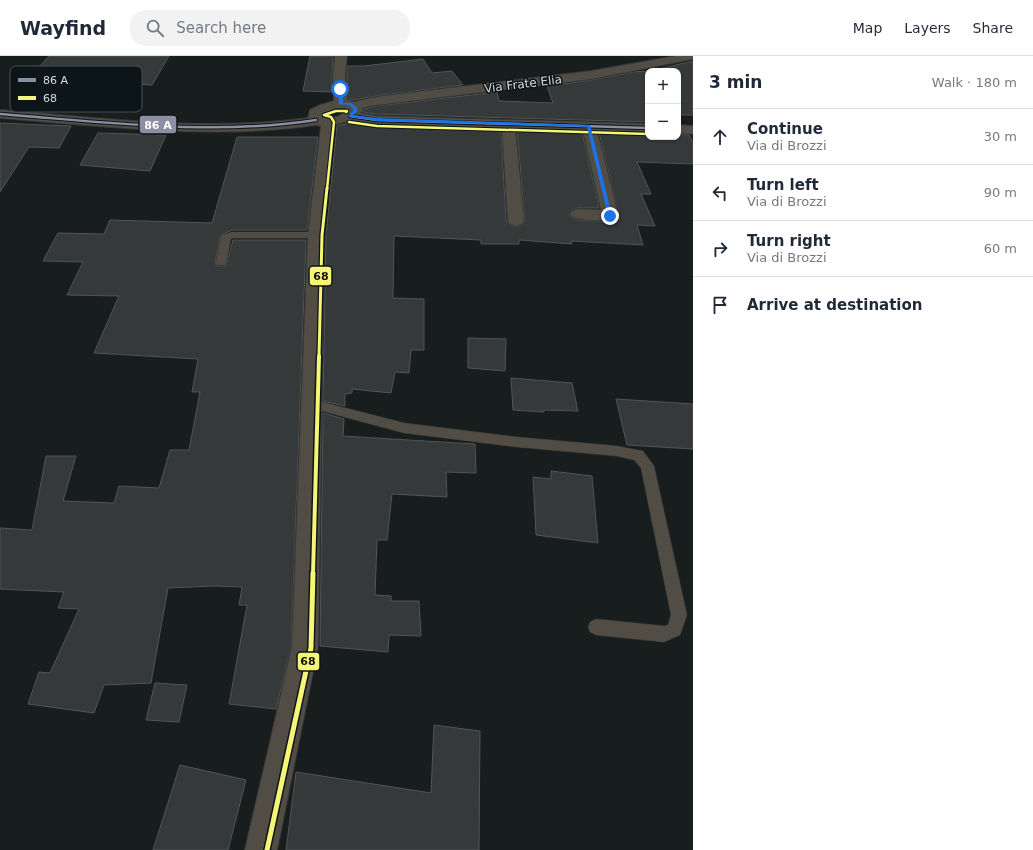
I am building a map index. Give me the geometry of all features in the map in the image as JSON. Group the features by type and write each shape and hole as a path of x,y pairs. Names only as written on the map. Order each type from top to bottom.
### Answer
{"street":[{"path":"341,56 340,75 348,108 377,120 645,128"},
{"name":"Via Frate Elia","path":"0,114 139,124 285,126 322,121 348,108 376,101 591,75 692,56"},
{"path":"261,850 304,646 308,568 316,235 322,121"},
{"path":"508,123 516,221"},
{"path":"578,214 610,216 589,126"},
{"path":"681,129 693,130"}],"lane":[{"path":"221,263 226,238 232,234 316,235"},
{"path":"311,404 404,428 518,442 617,451 638,455 647,466 679,615 674,630 664,634 596,627"}],"building":[{"path":"49,56 169,56 152,85 142,84 142,66 40,66"},
{"path":"310,56 333,56 332,92 303,91"},
{"path":"423,59 432,73 452,71 463,85 354,100 348,99 347,66 364,66"},
{"path":"693,61 693,115 681,115 681,68 663,68"},
{"path":"645,71 645,122 377,114 363,112 364,109 376,106 497,92 499,101 553,103 547,86"},
{"path":"352,122 377,126 501,129 506,221 510,225 516,227 522,225 525,221 517,130 582,131 599,208 578,208 572,210 569,215 577,220 606,222 616,219 619,216 599,133 645,133 645,140 681,140 681,134 689,135 693,142 693,164 637,162 651,194 641,194 655,226 637,225 643,245 571,241 572,244 519,240 519,244 481,244 481,240 394,236 393,298 424,299 424,350 411,350 409,373 395,372 391,393 352,389 352,393 345,394 345,406 323,401 326,235 337,126"},
{"path":"0,123 71,126 59,148 29,147 0,192"},
{"path":"98,133 166,135 150,171 80,165"},
{"path":"237,137 318,137 307,230 232,230 220,237 215,263 217,266 226,266 233,240 306,240 291,647 276,709 229,704 247,605 239,605 242,587 214,586 168,588 151,683 104,685 94,713 28,704 39,672 50,673 79,609 58,608 64,592 0,589 0,528 32,530 46,456 76,456 63,501 114,503 119,486 159,488 170,450 189,450 200,392 192,392 198,359 94,353 119,296 67,295 83,262 43,261 58,233 104,234 110,220 212,223"},
{"path":"468,338 506,339 505,371 468,368"},
{"path":"511,378 572,383 578,411 544,410 544,412 513,410"},
{"path":"616,399 693,404 693,449 627,445"},
{"path":"323,413 344,419 343,436 475,444 476,473 446,472 447,497 392,494 387,540 377,540 375,595 391,596 391,601 419,601 421,636 389,635 388,652 320,646"},
{"path":"551,471 592,476 598,543 536,535 533,477 551,479"},
{"path":"155,683 187,685 179,722 146,720"},
{"path":"434,725 480,731 479,850 286,850 296,772 431,793"},
{"path":"180,765 246,780 228,850 153,850"}],"transit line":[{"name":"68","path":"267,850 311,648 322,235 334,122 331,117 324,115 336,111 347,111 346,112"},
{"path":"0,114 143,124 240,127 278,125 316,120"},
{"path":"350,116 377,120 645,128"},
{"name":"68","path":"349,122 377,126 645,134"}],"route":[{"path":"340,89 341,104 350,104 356,110 350,116 377,120 589,126 610,216"}]}
